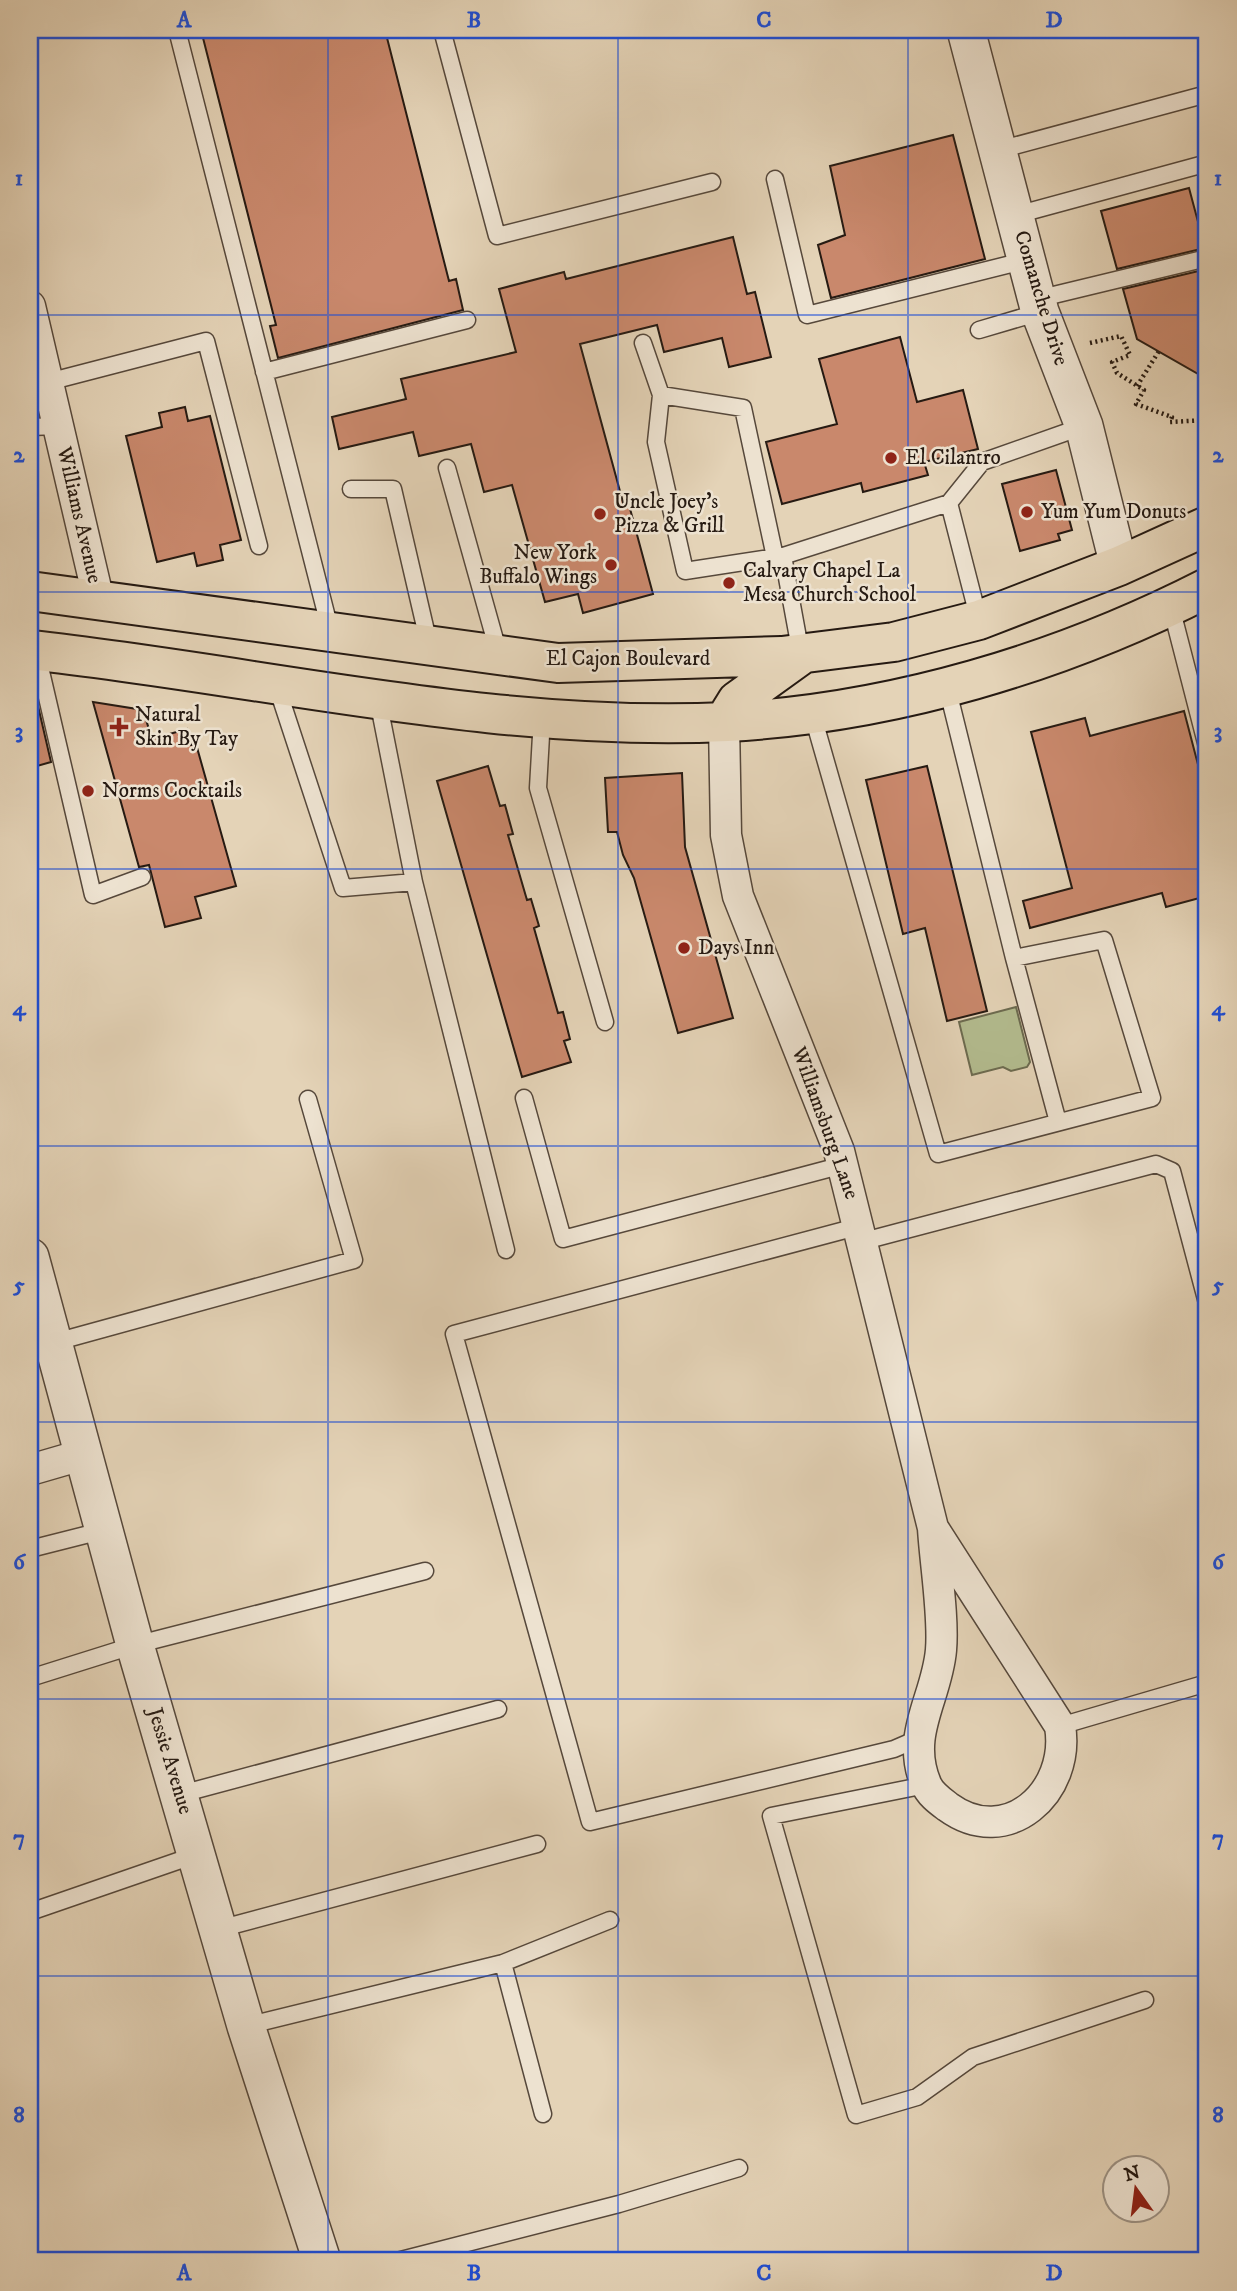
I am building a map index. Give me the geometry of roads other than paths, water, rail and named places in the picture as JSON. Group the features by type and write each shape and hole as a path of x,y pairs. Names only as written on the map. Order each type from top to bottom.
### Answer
{"main road":[{"name":"El Cajon Boulevard","path":"30,591 330,629 558,663 801,655 894,642 979,620 1119,566 1207,526"},
{"path":"33,650 378,700 542,718 724,722 889,701 947,687 1054,653 1171,607 1207,588"},
{"path":"724,722 737,701 801,655"}],"street":[{"name":"Comanche Drive","path":"966,30 1039,306 1084,426 1119,566"},
{"name":"Williams Avenue","path":"30,306 48,382 44,426 99,601"},
{"name":"Williamsburg Lane","path":"724,722 726,835 738,896 843,1165 933,1528 941,1650 917,1739 926,1785 937,1799 969,1817 987,1820 1021,1813 1036,1804 1057,1776 1062,1760 1060,1726 933,1528"},
{"name":"Jessie Avenue","path":"30,1257 135,1645 181,1794 246,2026 322,2261"},
{"path":"30,1470 85,1454"}],"lane":[{"path":"177,30 330,629"},
{"path":"442,30 497,236 712,182"},
{"path":"999,150 1207,94"},
{"path":"1016,215 1203,164 1207,177"},
{"path":"775,179 807,315 1027,260"},
{"path":"979,330 1039,306 1207,258"},
{"path":"264,372 467,320"},
{"path":"48,382 206,341 259,546"},
{"path":"643,343 661,395 656,442 685,571 779,556 949,503 982,462 1084,426"},
{"path":"661,395 743,408 801,655"},
{"path":"447,468 499,654"},
{"path":"351,489 394,489 429,644"},
{"path":"949,503 979,620"},
{"path":"1171,607 1207,747"},
{"path":"33,650 93,895 142,877"},
{"path":"276,684 343,888 414,882"},
{"path":"947,687 1058,1122"},
{"path":"378,700 414,882 506,1250"},
{"path":"811,713 938,1154 1152,1098 1104,940 1014,958"},
{"path":"542,718 538,788 605,1022"},
{"path":"524,1098 563,1239 843,1165"},
{"path":"52,1343 354,1260 308,1099"},
{"path":"917,1739 894,1749 590,1822 454,1334 1156,1164 1172,1171 1202,1262 1207,1303"},
{"path":"30,1549 105,1530"},
{"path":"30,1678 135,1645 425,1571"},
{"path":"1060,1726 1207,1683"},
{"path":"181,1794 498,1709"},
{"path":"926,1785 771,1816 856,2115 917,2098 973,2057 1145,2000"},
{"path":"219,1929 537,1844"},
{"path":"30,1912 198,1854"},
{"path":"246,2026 503,1963 610,1920"},
{"path":"503,1963 543,2114"},
{"path":"397,2261 619,2204 739,2168"}],"place":[{"name":"El Cilantro","path":"891,458"},
{"name":"Yum Yum Donuts","path":"1027,512"},
{"name":"Uncle Joey's Pizza & Grill","path":"600,514"},
{"name":"New York Buffalo Wings","path":"611,565"},
{"name":"Calvary Chapel La Mesa Church School","path":"729,583"},
{"name":"Natural Skin By Tay","path":"119,727"},
{"name":"Norms Cocktails","path":"88,791"},
{"name":"Days Inn","path":"684,948"}]}
